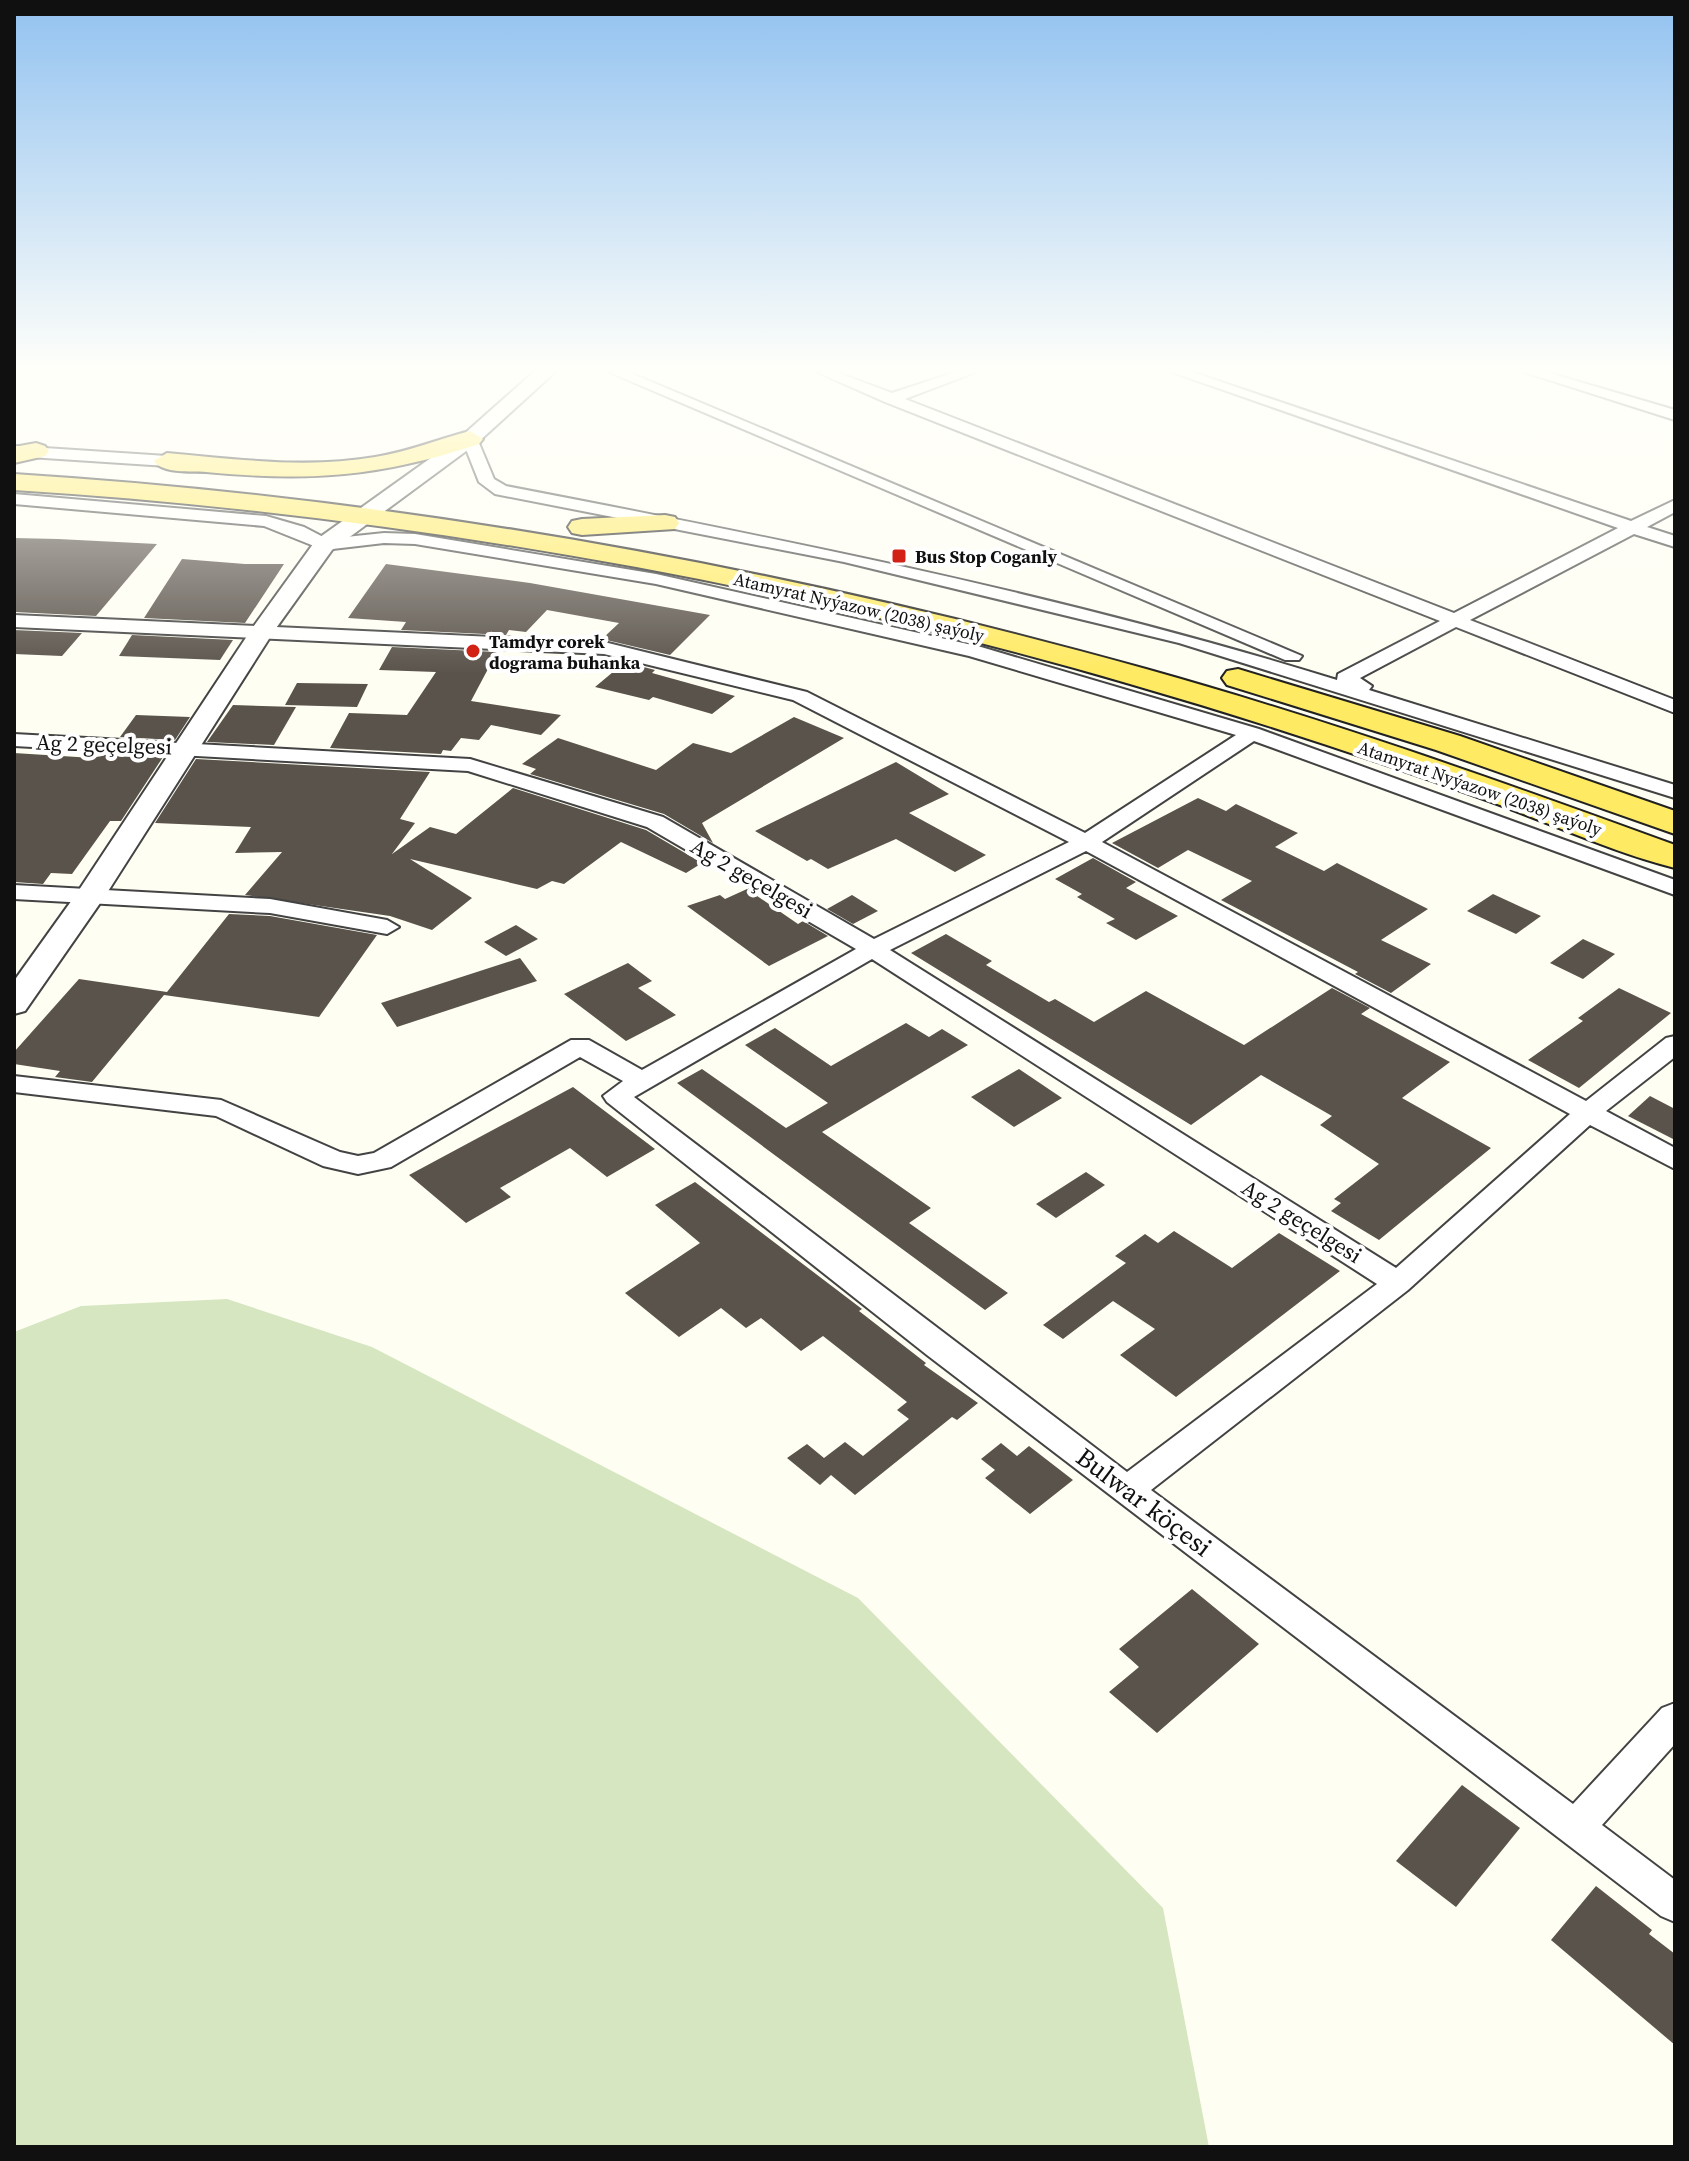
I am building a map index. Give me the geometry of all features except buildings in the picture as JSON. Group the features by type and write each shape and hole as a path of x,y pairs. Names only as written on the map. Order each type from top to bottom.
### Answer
{"main road":[{"name":"Atamyrat Nyýazow (2038) şaýoly","path":"165,473 389,498 582,527 791,566 1101,640 1448,743 1675,822"},
{"path":"202,473 223,480"},
{"name":"Atamyrat Nyýazow (2038) şaýoly","path":"14,482 197,497 362,518 577,550 777,587 971,632 1262,715 1552,811 1675,857"},
{"path":"123,506 197,497"},
{"path":"582,527 665,523"},
{"path":"777,587 821,616"},
{"path":"1596,766 1675,822"}],"street":[{"path":"14,1004 90,896 263,630 324,545 424,473"},
{"path":"483,473 487,482 501,490 844,557 1185,639 1399,703 1675,792"},
{"path":"856,473 1399,703"},
{"path":"1078,473 1675,707"},
{"path":"1474,473 1675,542"},
{"path":"14,499 123,506 266,521 298,531 324,545 384,538 415,539 656,579 974,651 1252,733 1675,888"},
{"path":"1345,678 1675,505"},
{"path":"14,621 604,648 800,696 1086,842 1675,1160"},
{"path":"630,1089 873,949 1086,842 1252,733"},
{"name":"Ag 2 geçelgesi","path":"14,740 187,747 470,765 655,822 873,949 1398,1283"},
{"path":"14,892 270,906 387,927"},
{"path":"1127,1490 1398,1283 1587,1113 1675,1044"},
{"name":"Bulwar köçesi","path":"14,1084 221,1108 333,1160 358,1165 381,1161 580,1046 1127,1490 1675,1903"},
{"path":"1576,1827 1675,1719"}],"green space":[{"path":"227,1299 372,1347 858,1598 1163,1908 1209,2147 14,2147 14,1332 81,1306"}],"place":[{"name":"Bus Stop Coganly","path":"899,556"},
{"name":"Tamdyr corek dograma buhanka","path":"473,651"}]}
